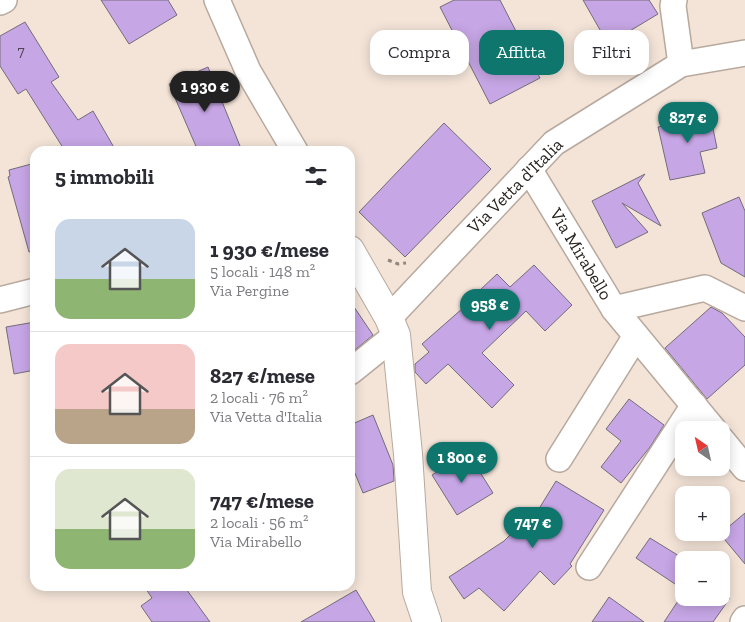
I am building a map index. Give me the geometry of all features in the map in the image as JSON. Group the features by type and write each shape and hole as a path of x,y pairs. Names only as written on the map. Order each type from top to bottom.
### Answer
{"street":[{"path":"0,2 4,0"},
{"path":"217,0 248,71 291,146"},
{"path":"674,0 673,6 681,64"},
{"name":"Via Vetta d'Italia","path":"355,367 554,143 681,64 745,53"},
{"name":"Via Mirabello","path":"529,169 614,309 707,421"},
{"path":"355,259 392,326 408,454 417,592 427,622"},
{"path":"614,309 705,288 745,308"},
{"path":"0,300 30,292"},
{"path":"559,459 636,336"},
{"path":"589,567 694,405"},
{"path":"730,450 745,468"}],"path":[{"path":"388,260 403,264"}],"building":[{"path":"101,0 168,0 177,15 129,44"},
{"path":"454,0 500,0 515,30 479,30 479,75 538,75 540,78 490,104 469,63 469,30 452,30 440,7"},
{"path":"583,0 649,0 658,14 631,30 600,30"},
{"path":"25,22 59,77 51,82 78,120 93,111 113,146 62,146 26,89 18,94 0,66 0,36"},
{"path":"208,67 240,146 196,146 169,84"},
{"path":"709,109 717,148 700,152 705,173 670,180 658,127 684,121 683,114"},
{"path":"444,123 491,169 405,257 359,212"},
{"path":"30,164 30,252 8,177 10,176 9,170"},
{"path":"645,174 638,183 661,226 622,203 648,232 616,248 592,201"},
{"path":"739,197 745,211 745,277 721,263 702,213"},
{"path":"534,265 572,305 545,331 526,311 482,353 514,385 492,408 448,364 426,384 415,372 415,364 429,352 422,344 463,308 497,274 510,287"},
{"path":"711,307 722,313 745,337 745,365 707,399 665,348"},
{"path":"355,308 373,335 355,350"},
{"path":"30,323 30,371 14,374 6,327"},
{"path":"629,399 664,425 650,447 621,483 601,467 621,441 606,429"},
{"path":"373,415 393,465 394,481 363,493 355,473 355,423"},
{"path":"468,453 493,493 457,515 432,475"},
{"path":"556,481 604,510 570,564 572,566 554,585 540,571 504,611 479,588 464,599 449,577 504,541 525,520 529,525"},
{"path":"745,513 745,564 726,541 730,541 730,526"},
{"path":"650,538 675,553 675,584 636,558"},
{"path":"147,591 188,591 210,622 152,622 141,606 152,598"},
{"path":"355,591 375,622 301,622"},
{"path":"609,597 644,622 592,622"},
{"path":"675,606 724,606 713,622 664,622"}]}
